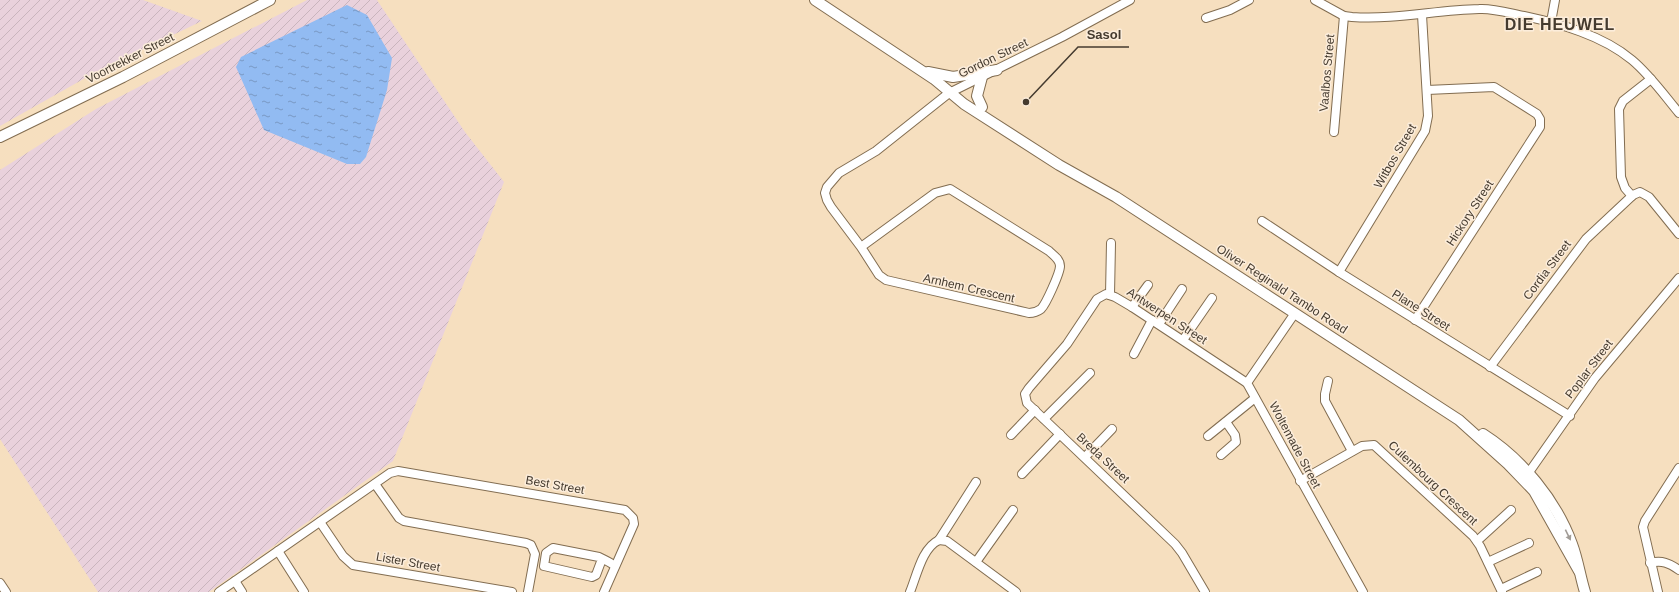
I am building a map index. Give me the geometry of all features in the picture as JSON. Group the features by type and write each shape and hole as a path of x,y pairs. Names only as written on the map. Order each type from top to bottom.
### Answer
{"main road":[{"name":"Voortrekker Street","path":"0,137 123,77 270,0"},
{"name":"Oliver Reginald Tambo Road","path":"815,0 952,91 1059,165 1090,181"},
{"path":"915,67 937,75 953,77 997,70"},
{"path":"982,77 977,96 982,107"},
{"name":"Oliver Reginald Tambo Road","path":"952,91 982,107 1057,156 1090,181 1459,420 1485,435 1506,451 1527,477 1550,517 1564,548 1579,571 1585,592"}],"street":[{"name":"Gordon Street","path":"826,193 827,187 839,173 876,151 952,91 997,70 1130,0"},
{"path":"1206,18 1230,10 1249,0"},
{"path":"1315,0 1344,16 1372,18 1422,15 1481,4 1551,22 1587,34 1615,48 1632,60 1651,79 1679,112"},
{"path":"1551,22 1554,0"},
{"name":"Witbos Street","path":"1339,272 1425,131 1428,116 1422,15"},
{"name":"Vaalbos Street","path":"1334,132 1344,16"},
{"path":"1651,79 1623,101 1619,109 1620,177 1625,188 1632,196 1640,192 1649,197 1679,234"},
{"name":"Hickory Street","path":"1415,320 1540,127 1539,117 1501,90 1494,88 1427,90"},
{"name":"Arnhem Crescent","path":"826,193 827,200 831,207 861,247 879,276 886,280 1034,313 1042,308 1057,276 1060,264 1049,251 954,190 945,189 934,193 861,247"},
{"name":"Cordia Street","path":"1490,367 1586,238 1632,196"},
{"name":"Plane Street","path":"1262,221 1339,272 1570,416"},
{"path":"1110,295 1111,243"},
{"name":"Poplar Street","path":"1527,477 1596,378 1679,278"},
{"path":"1132,308 1148,285"},
{"path":"1134,354 1156,322 1182,289"},
{"name":"Antwerpen Street","path":"1067,344 1098,299 1102,296 1110,295 1156,322 1247,384"},
{"path":"1183,340 1212,298"},
{"path":"1247,384 1295,313"},
{"name":"Breda Street","path":"1067,344 1026,391 1025,400 1175,544 1205,592"},
{"path":"1044,419 1090,373"},
{"path":"1328,381 1325,401 1352,451"},
{"name":"Woltemade Street","path":"1247,384 1363,592"},
{"path":"1208,436 1255,398"},
{"path":"1011,435 1035,410"},
{"path":"1221,455 1236,442 1236,435 1226,422"},
{"path":"1085,457 1112,429"},
{"path":"1022,474 1060,434"},
{"name":"Culembourg Crescent","path":"1300,480 1366,444 1378,448 1477,542 1501,590"},
{"path":"1658,592 1650,563 1644,532 1645,521 1679,468"},
{"name":"Best Street","path":"375,484 390,473 406,471 625,510 633,518 634,524 604,592"},
{"path":"910,592 926,552 939,540 976,482"},
{"path":"219,592 375,484 399,518 404,521 526,542 531,545 535,554 528,592"},
{"path":"976,562 1013,510"},
{"path":"1477,542 1511,510"},
{"name":"Lister Street","path":"320,522 343,556 353,565 512,592"},
{"path":"939,540 947,542 1016,592"},
{"path":"1488,562 1529,543"},
{"path":"602,559 596,575 592,577 544,566 546,553 553,548 602,559 615,566"},
{"path":"278,551 304,592"},
{"path":"1650,563 1662,561 1669,563 1679,570"},
{"path":"1501,590 1537,572"},
{"path":"235,581 242,592"},
{"path":"0,583 6,592"}],"shaded area":[{"path":"0,0 143,0 202,21 96,72 0,126"},
{"path":"307,0 377,0 465,132 504,182 393,461 209,592 98,592 0,439 0,170 96,109"}],"water":[{"path":"347,5 367,15 392,58 387,90 366,157 360,164 347,164 264,130 236,67 241,57"}],"place":[{"name":"Sasol","path":"1026,102"}],"district":[{"name":"DIE HEUWEL","path":"1560,24"}]}
